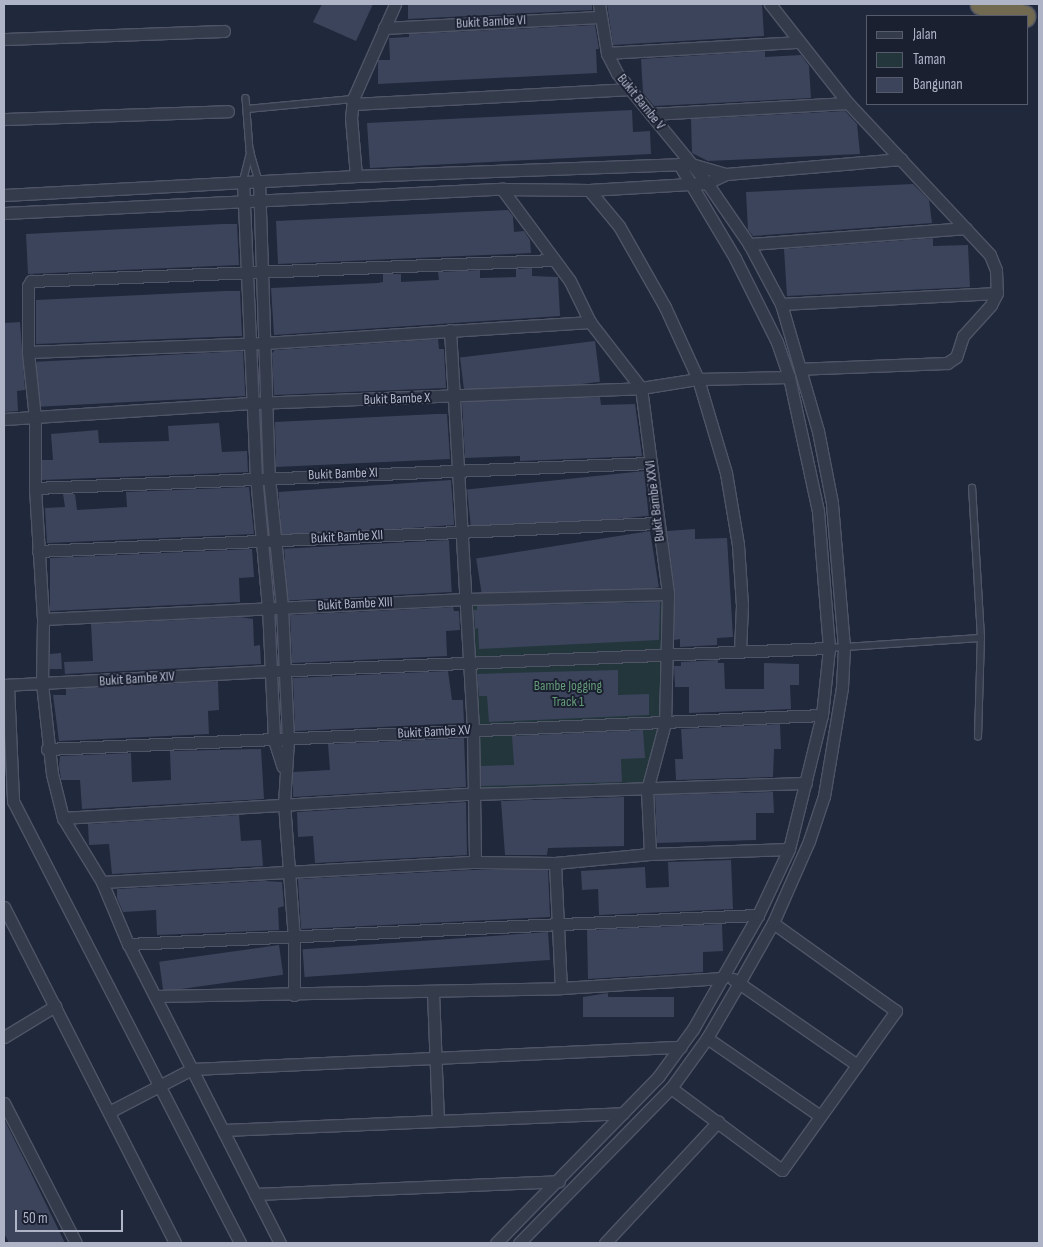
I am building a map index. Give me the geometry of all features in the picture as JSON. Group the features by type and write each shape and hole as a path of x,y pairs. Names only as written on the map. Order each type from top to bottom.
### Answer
{"highway":[{"path":"981,4 1018,15"}],"street":[{"path":"356,176 353,101 395,4"},
{"name":"Bukit Bambe V","path":"520,1243 671,1088 707,1038 739,983 773,923 809,841 824,796 842,687 844,647 832,503 818,431 781,304 749,244 707,183 651,114 627,89 607,53 598,4"},
{"path":"770,4 848,103 990,254 996,270 997,293 991,305 963,336 956,357 947,363 800,369"},
{"name":"Bukit Bambe VI","path":"384,28 599,17"},
{"path":"4,39 224,31"},
{"path":"607,53 799,42"},
{"path":"353,101 627,89"},
{"path":"651,114 848,103"},
{"path":"4,119 228,112"},
{"path":"4,213 502,190 588,190 707,183 726,174 901,159"},
{"path":"496,1243 559,1181 658,1077 680,1047 724,976 758,914 789,849 822,715 829,648 818,510 789,377 777,342 735,258 679,164"},
{"path":"4,195 244,181 679,164 691,164 726,174"},
{"path":"244,181 256,476 268,607 274,740 284,769"},
{"path":"258,181 269,476 282,607 288,740 284,769 284,804 294,938 294,995"},
{"path":"502,190 570,281 590,322 641,388"},
{"path":"588,190 619,226 665,307 698,380 726,473 738,545 742,605 740,650"},
{"path":"749,244 965,228"},
{"path":"280,1243 128,944 102,882 63,818 47,749 42,684 43,619 35,488 35,418 28,352 27,287 31,281 553,260"},
{"path":"781,304 997,293"},
{"path":"28,352 264,343 590,322"},
{"path":"450,330 452,397 462,530 473,730 472,794 475,862"},
{"name":"Bukit Bambe X","path":"4,419 254,403 452,397 641,388 698,380 789,377"},
{"name":"Bukit Bambe XXVI","path":"641,388 657,523 668,594 665,723 648,790 650,854"},
{"name":"Bukit Bambe XI","path":"35,488 256,476 650,463"},
{"name":"Bukit Bambe XII","path":"38,551 274,541 462,530 657,523"},
{"name":"Bukit Bambe XIII","path":"43,619 466,599 668,594"},
{"name":"Bukit Bambe XIV","path":"6,685 270,670 740,650 829,648"},
{"path":"6,685 13,801 240,1243"},
{"name":"Bukit Bambe XV","path":"47,749 288,740 822,715"},
{"path":"63,818 472,794 648,790 806,783"},
{"path":"102,882 475,862 555,863 650,854 789,849"},
{"path":"555,863 560,923 561,988"},
{"path":"4,907 175,1243"},
{"path":"128,944 294,938 758,914"},
{"path":"671,1088 782,1170 896,1011 773,923"},
{"path":"156,996 294,995 561,988 724,976 739,983 857,1065"},
{"path":"433,992 438,1121"},
{"path":"4,1037 55,1006"},
{"path":"707,1038 820,1116"},
{"path":"109,1112 192,1069 680,1047"},
{"path":"4,1103 76,1243"},
{"path":"223,1130 623,1113"},
{"path":"605,1243 718,1122"},
{"path":"255,1194 559,1181"}],"lane":[{"path":"246,98 250,150 258,181"},
{"path":"247,109 353,101"},
{"path":"244,181 250,150"},
{"path":"972,488 981,638 978,738"},
{"path":"829,648 981,638"}],"green space":[{"name":"Bambe Jogging Track 1","path":"668,594 665,723 647,790 472,794 466,599"}],"building":[{"path":"322,4 373,4 356,41 313,22"},
{"path":"408,4 592,4 592,10 408,19"},
{"path":"607,4 762,4 764,36 613,45"},
{"path":"595,25 599,49 596,49 597,73 378,84 378,60 390,60 389,38 409,37 409,34"},
{"path":"765,51 765,57 801,55 809,66 811,98 654,106 643,93 641,59"},
{"path":"632,110 633,132 650,131 651,154 370,168 367,123"},
{"path":"845,111 857,124 860,154 708,161 692,153 691,119"},
{"path":"913,184 929,200 932,223 753,236 748,230 746,192"},
{"path":"508,210 513,216 514,232 524,231 530,240 531,253 278,264 276,221"},
{"path":"237,224 239,265 28,274 26,234"},
{"path":"933,238 933,246 968,245 970,287 787,296 784,249"},
{"path":"532,268 532,276 558,277 560,316 274,335 271,288 378,283 383,282 383,274 401,274 401,282 439,280 438,272 480,270 480,278 516,277 516,269"},
{"path":"240,291 242,336 36,344 36,300"},
{"path":"20,322 25,390 17,391 18,411 4,412 4,323"},
{"path":"438,339 439,349 444,349 446,388 274,395 272,353 275,350"},
{"path":"595,341 600,382 465,398 460,358"},
{"path":"243,351 245,396 39,407 36,362"},
{"path":"600,397 601,405 635,404 642,456 520,461 520,456 465,458 462,402"},
{"path":"447,414 450,459 276,467 275,422"},
{"path":"219,423 222,452 247,451 248,472 42,480 42,460 53,460 51,434 98,430 99,443 169,441 168,426"},
{"path":"644,471 649,516 472,534 467,490"},
{"path":"451,480 454,525 282,537 278,492"},
{"path":"249,487 254,534 47,543 45,508 65,507 63,494 75,494 77,510 127,507 126,492"},
{"path":"695,529 695,539 727,538 733,637 717,638 717,645 680,647 680,639 674,640 675,593 667,531"},
{"path":"650,531 659,587 485,615 476,559"},
{"path":"449,540 452,592 287,601 284,549"},
{"path":"252,549 254,577 239,578 240,602 50,611 50,558"},
{"path":"660,602 659,640 479,649 478,628 475,629 474,610 477,610 477,606"},
{"path":"453,607 454,611 459,611 460,630 446,631 447,656 292,663 290,615"},
{"path":"240,617 253,619 254,646 260,645 261,664 65,674 64,662 93,661 91,624"},
{"path":"61,653 62,669 50,669 50,654"},
{"path":"718,660 718,663 724,663 725,689 764,689 764,663 799,664 799,685 790,685 791,709 689,713 689,687 675,687 674,666 681,666 681,662"},
{"path":"618,670 618,695 649,694 649,715 489,722 487,696 479,696 477,674"},
{"path":"448,671 452,700 463,700 464,723 295,731 293,678"},
{"path":"218,681 219,710 208,711 209,734 59,741 53,695 66,695 66,689"},
{"path":"780,724 781,749 774,749 773,777 676,780 675,759 683,759 681,729"},
{"path":"643,730 645,758 621,759 622,782 481,786 481,766 514,765 512,736"},
{"path":"464,738 466,787 293,797 293,772 330,770 328,744"},
{"path":"261,749 264,799 82,809 80,780 61,780 59,765 60,756 131,753 132,782 171,780 170,751"},
{"path":"773,792 774,813 756,813 756,840 657,843 655,795"},
{"path":"624,797 624,846 548,848 547,855 505,855 501,801"},
{"path":"466,802 467,855 315,863 313,836 298,837 297,812"},
{"path":"239,815 241,841 261,840 263,866 112,874 109,844 89,845 88,824"},
{"path":"731,860 733,909 599,915 598,889 582,890 581,871 645,867 646,888 669,887 668,862"},
{"path":"470,870 548,870 550,917 301,929 298,879"},
{"path":"265,881 282,882 284,906 278,908 279,930 157,935 156,910 123,912 117,898 117,889"},
{"path":"722,924 723,951 703,952 703,972 588,979 587,930"},
{"path":"548,932 550,960 305,977 303,949"},
{"path":"279,945 283,975 163,992 159,962"},
{"path":"608,993 608,997 674,997 674,1017 583,1017 583,997"},
{"path":"4,1119 65,1243 9,1243 4,1233"}]}
